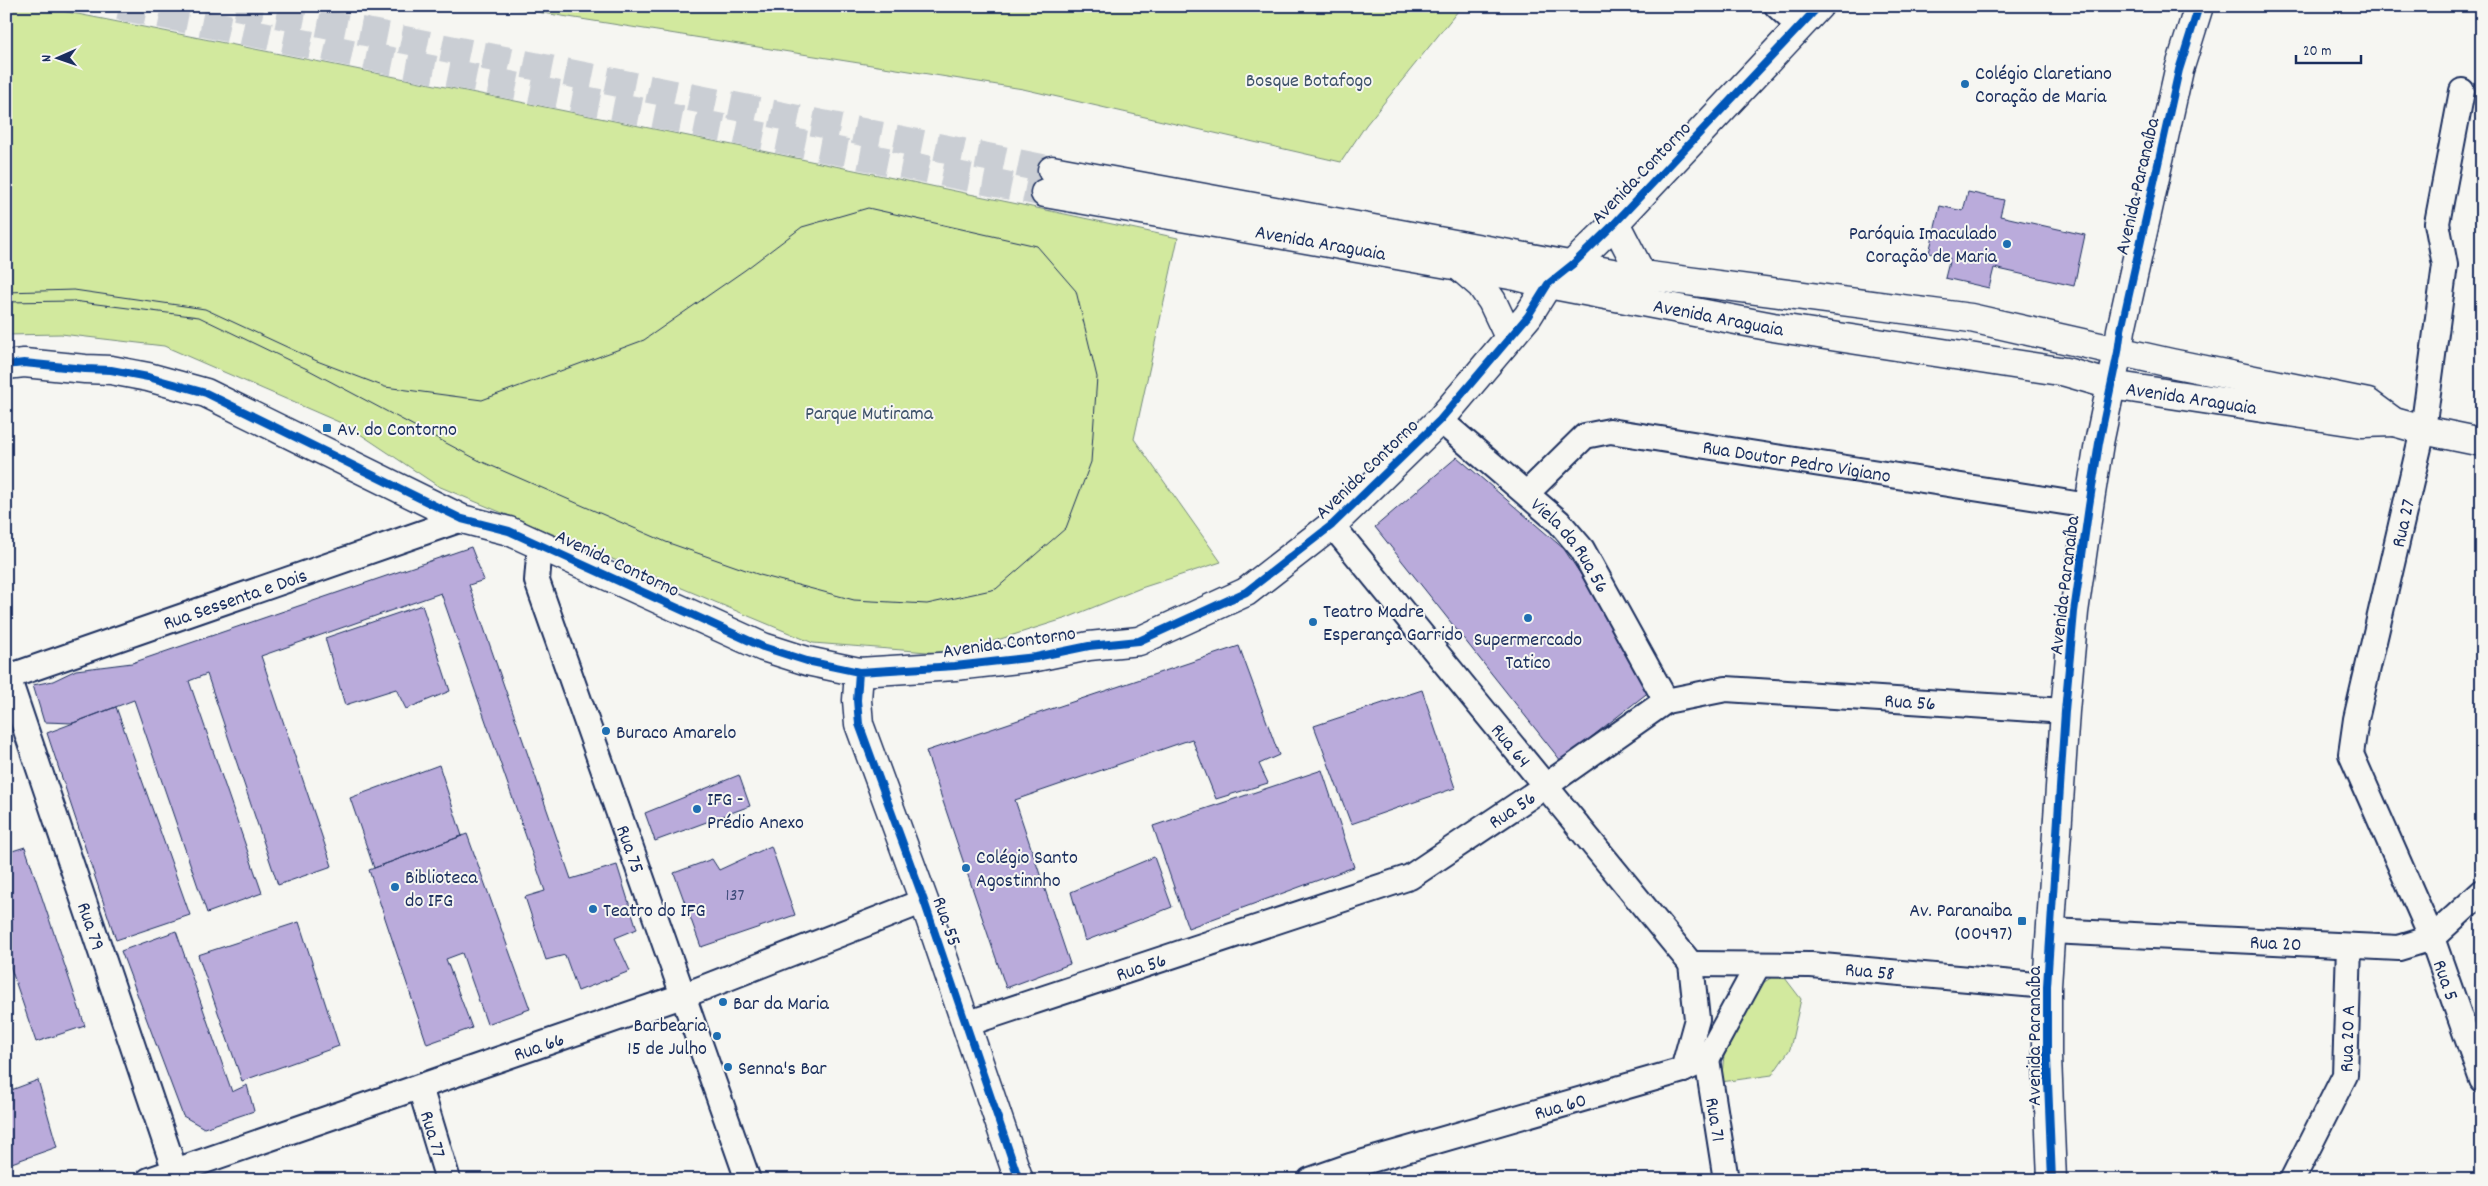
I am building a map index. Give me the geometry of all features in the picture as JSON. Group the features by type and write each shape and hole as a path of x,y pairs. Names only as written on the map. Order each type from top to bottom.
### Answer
{"main road":[{"name":"Avenida Contorno","path":"6,366 24,363 84,370 111,370 148,376 206,393 462,519 509,531 762,647 807,661 859,672 973,664 1036,657 1089,646 1139,641 1246,592 1332,525 1440,420 1528,316 1548,284 1573,264 1614,223 1819,6"},
{"name":"Avenida Paranaíba","path":"2052,1180 2047,1057 2047,986 2065,711 2074,612 2089,506 2118,352 2120,330 2177,78 2199,6"},
{"name":"Avenida Araguaia","path":"2394,422 2368,403 2118,352 1971,318 1642,275 1618,274 1573,264 1048,182 1460,267 1516,276 1548,284 1774,327 2066,372 2111,385 2362,424 2394,422 2482,442"},
{"path":"1614,223 1642,275"},
{"path":"1460,267 1481,285 1492,301 1509,337"},
{"name":"Rua 55","path":"859,672 857,700 860,724 924,901 1019,1180"}],"street":[{"path":"1778,6 1800,27"},
{"name":"Rua 27","path":"2432,938 2351,754 2356,718 2423,430 2445,265 2437,223 2462,91"},
{"name":"Viela da Rua 56","path":"1440,420 1559,522 1582,550 1666,701"},
{"name":"Rua Doutor Pedro Vigiano","path":"1527,493 1585,436 1610,431 2089,506"},
{"name":"Rua Sessenta e Dois","path":"7,674 462,519"},
{"name":"Rua 64","path":"1332,525 1544,787 1692,964"},
{"name":"Rua 75","path":"540,544 537,581 685,995 748,1180"},
{"name":"Rua 79","path":"7,674 176,1175"},
{"name":"Rua 56","path":"966,1024 1410,876 1544,787 1666,701 1726,689 2065,711"},
{"name":"Rua 20","path":"2051,931 2399,948 2432,938 2482,892"},
{"name":"Rua 66","path":"149,1180 176,1175 420,1087 685,995 924,901"},
{"name":"Rua 5","path":"2432,938 2482,1080"},
{"name":"Rua 20 A","path":"2292,1180 2345,1075 2349,946"},
{"path":"1683,1070 1697,1019 1692,964"},
{"name":"Rua 58","path":"1692,964 1811,965 2047,986"},
{"path":"1706,1058 1758,965"},
{"name":"Rua 60","path":"1310,1180 1352,1173 1683,1070 1706,1058"},
{"name":"Rua 71","path":"1706,1058 1726,1180"},
{"name":"Rua 77","path":"420,1087 448,1180"}],"green space":[{"name":"Parque Mutirama","path":"6,6 37,6 180,34 751,149 1178,238 1134,439 1221,562 1141,588 1067,618 953,654 813,643 438,486 348,426 164,346 61,334 6,335"},
{"name":"Bosque Botafogo","path":"499,6 1462,6 1366,125 1341,162 1023,89"},
{"path":"1774,976 1785,978 1801,999 1790,1049 1772,1075 1721,1082 1724,1056 1761,984"}],"building":[{"name":"Paróquia Imaculado Coração de Maria","path":"1968,192 2004,200 2000,216 2085,235 2074,286 1994,268 1989,288 1945,278 1950,258 1929,253 1940,206 1963,211"},
{"name":"Supermercado Tatico","path":"1457,457 1564,549 1655,687 1561,761 1375,527"},
{"path":"471,547 484,580 469,585 571,879 617,865 637,929 615,938 630,971 578,991 565,955 546,960 525,897 545,891 441,593 261,656 332,866 278,885 207,674 189,681 262,893 207,913 134,700 73,723 44,722 33,685 53,681 76,670 132,663"},
{"path":"422,605 450,691 406,709 396,689 345,705 325,638"},
{"path":"1239,646 1279,755 1259,764 1268,783 1216,799 1192,739 1015,800 1070,964 1006,988 926,751"},
{"path":"1422,690 1455,788 1351,824 1314,726"},
{"path":"116,707 190,915 116,940 47,733"},
{"path":"439,765 462,836 374,868 350,798"},
{"path":"1322,770 1354,867 1188,928 1153,826"},
{"name":"IFG - Prédio Anexo","path":"739,775 750,806 655,841 645,813"},
{"path":"467,834 530,1009 487,1024 462,953 446,959 472,1028 427,1044 369,870"},
{"path":"771,846 795,915 701,947 674,873 712,859 719,870"},
{"path":"25,847 85,1026 36,1042 6,954 6,853"},
{"path":"1154,857 1172,907 1085,941 1071,892"},
{"path":"299,922 339,1046 242,1081 198,955"},
{"path":"176,931 232,1092 247,1085 254,1111 204,1128 183,1116 121,951"},
{"path":"38,1080 57,1147 6,1165 6,1092"}],"tunnel":[{"path":"119,6 1045,193"},
{"path":"236,6 1052,170"}],"tram line":[{"path":"6,292 74,290 205,309 317,361 385,387 482,400 644,340 745,270 802,227 868,208 1037,246 1076,291 1097,377 1091,462 1066,528 996,589 927,604 854,600 760,575 666,542 478,460 307,369 199,317 73,301 6,302"}],"cycle path":[{"path":"6,365 24,363 111,370 148,377 206,393 462,519 509,531 763,647 807,661 859,672 955,666 1036,657 1089,646 1139,641 1246,592 1332,525 1440,420 1528,316 1548,284 1573,264 1615,223 1819,6"},
{"path":"2052,1180 2047,1057 2047,986 2065,711 2074,612 2099,443 2121,330 2179,70 2199,6"},
{"path":"859,672 857,700 859,724 924,901 1019,1180"}],"place":[{"name":"Colégio Claretiano Coração de Maria","path":"1965,84"},
{"name":"Paróquia Imaculado Coração de Maria","path":"2007,244"},
{"name":"Av. do Contorno","path":"327,428"},
{"name":"Supermercado Tatico","path":"1528,618"},
{"name":"Teatro Madre Esperança Garrido","path":"1313,622"},
{"name":"Buraco Amarelo","path":"606,731"},
{"name":"IFG - Prédio Anexo","path":"697,809"},
{"name":"Colégio Santo Agostinnho","path":"966,868"},
{"name":"Biblioteca do IFG","path":"395,887"},
{"name":"Teatro do IFG","path":"593,909"},
{"name":"Av. Paranaiba (00497)","path":"2022,921"},
{"name":"Bar da Maria","path":"723,1002"},
{"name":"Barbearia 15 de Julho","path":"717,1036"},
{"name":"Senna's Bar","path":"728,1067"}]}
